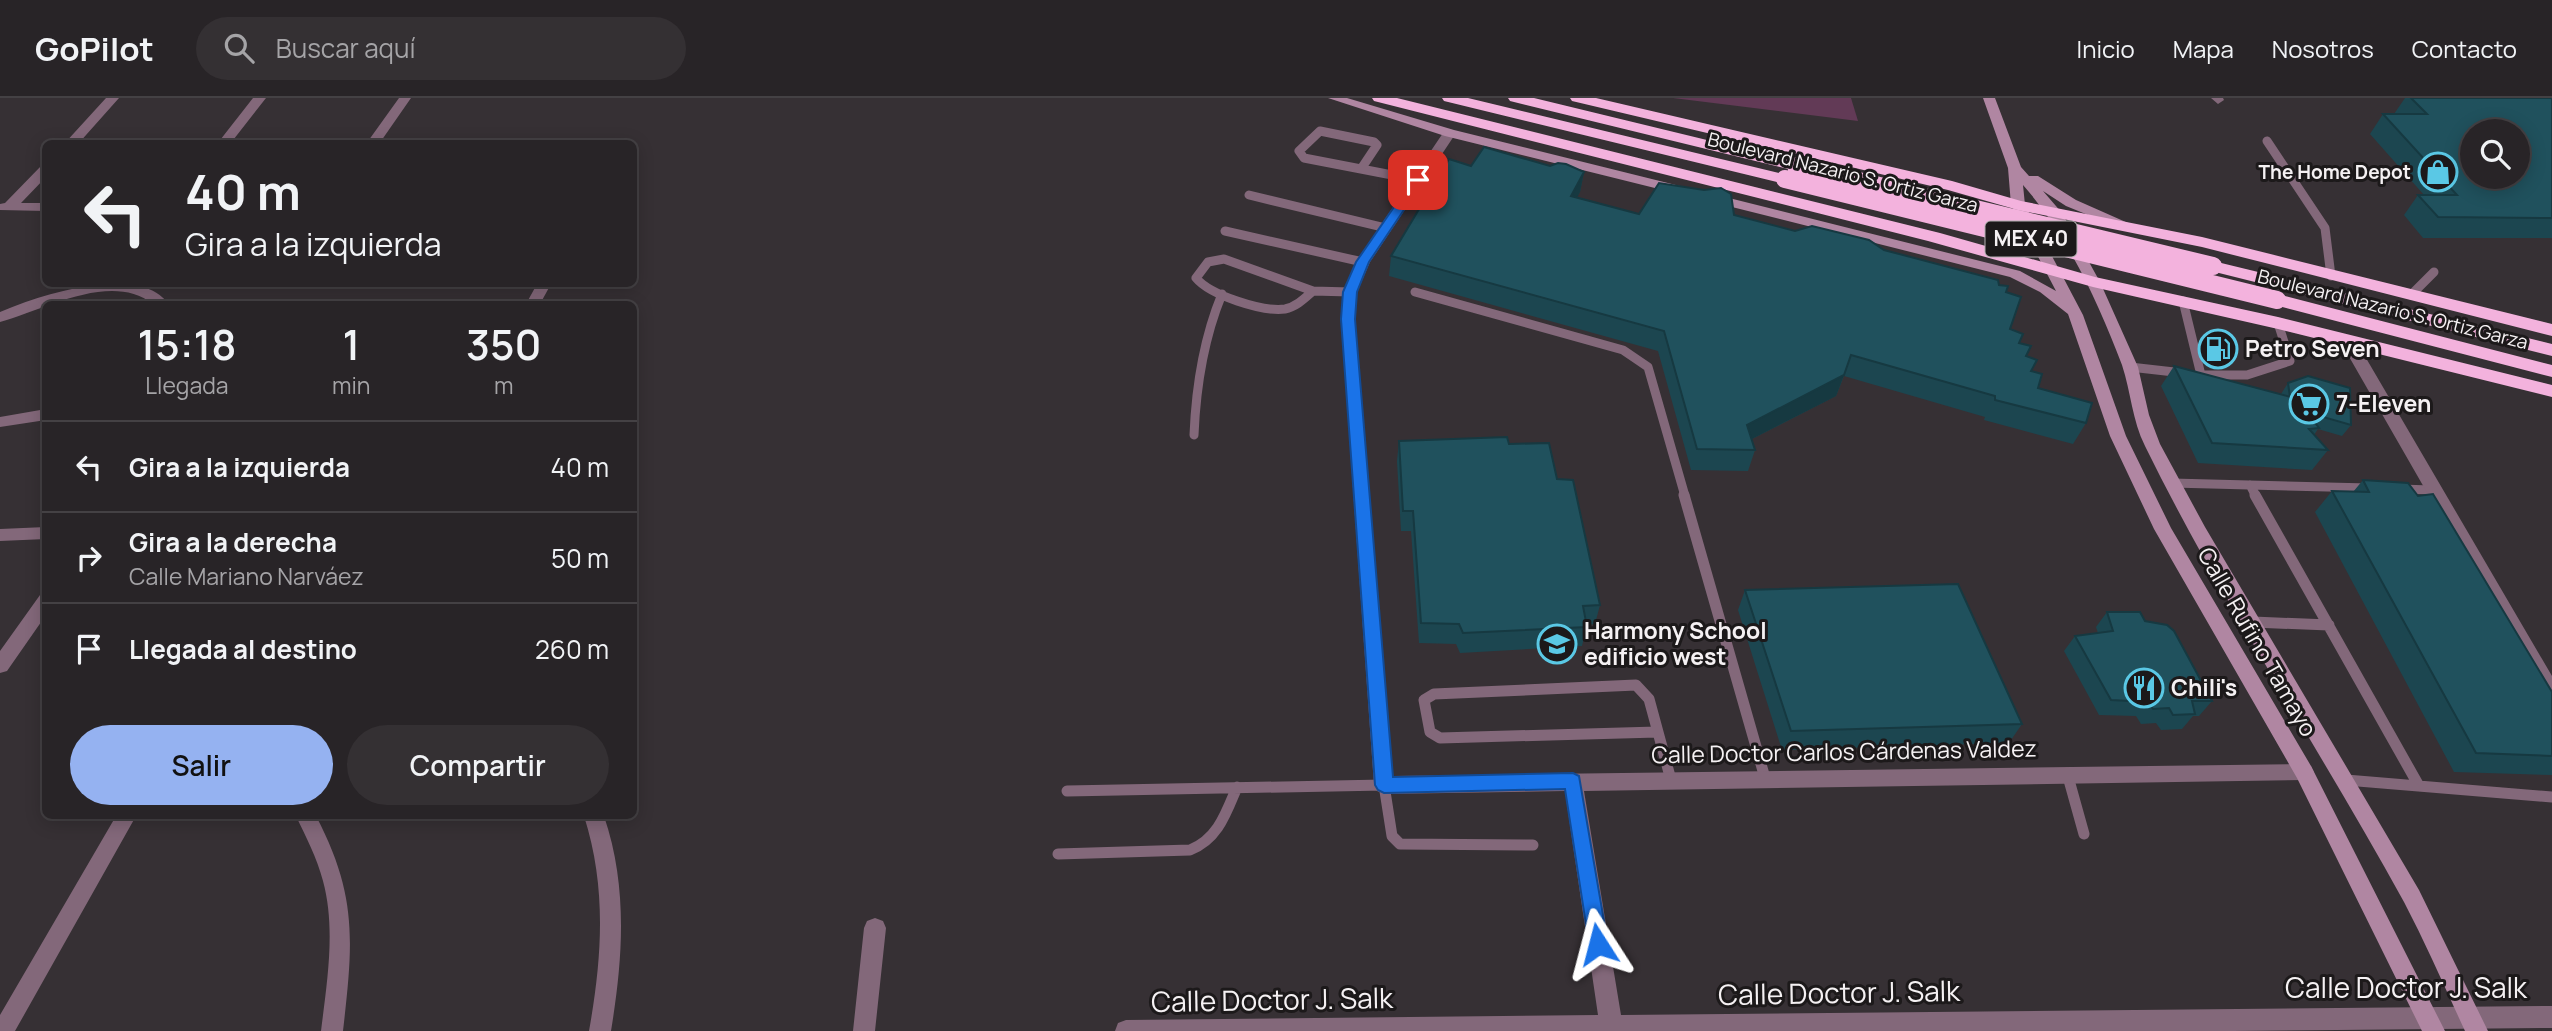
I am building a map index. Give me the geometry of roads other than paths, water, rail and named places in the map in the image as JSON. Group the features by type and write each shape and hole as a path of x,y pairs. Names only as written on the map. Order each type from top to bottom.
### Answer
{"highway":[{"path":"1380,98 1934,236 2093,282 2278,323 2552,391"},
{"name":"Boulevard Nazario S. Ortiz Garza","path":"1449,98 2213,266 2552,350"},
{"name":"Boulevard Nazario S. Ortiz Garza","path":"1515,98 1790,173 2552,371"},
{"path":"1577,98 1952,186 2018,205 2202,242 2552,330"},
{"path":"1934,236 1949,230 1959,221 1963,211 1952,186"},
{"path":"2202,242 2182,247 2173,254 2171,269 2176,281 2188,292 2218,310"}],"street":[{"path":"74,140 113,98"},
{"path":"226,140 260,98"},
{"path":"375,140 405,98"},
{"path":"1334,98 1450,132 2015,274 2045,289 2076,315"},
{"path":"1989,98 2015,168 2018,205"},
{"path":"1384,785 1348,319 1350,292 1363,262 1450,132"},
{"path":"2015,168 2071,203 2130,227"},
{"name":"Calle Rufino Tamayo","path":"2015,168 2055,213 2093,282 2130,367 2141,415 2152,444 2172,483 2412,897 2474,1024"},
{"path":"5,207 42,173"},
{"name":"Calle Rufino Tamayo","path":"2018,205 2076,315 2118,436 2163,529 2304,772 2431,1024"},
{"path":"5,207 42,207"},
{"path":"0,317 35,302 73,291 103,287"},
{"path":"117,287 138,290 160,301"},
{"path":"2348,341 2552,693"},
{"path":"0,422 42,415"},
{"path":"0,535 42,533"},
{"path":"0,666 42,606"},
{"name":"Calle Doctor Carlos Cárdenas Valdez","path":"1384,785 2304,772"},
{"path":"1573,781 1612,1028"},
{"path":"3,1031 124,819"},
{"path":"308,819 325,853 338,901 338,960 332,1031"},
{"path":"595,819 608,875 613,928 607,995 600,1031"},
{"path":"864,1031 875,928"},
{"name":"Calle Doctor J. Salk","path":"1126,1031 2541,1022"}],"lane":[{"path":"1361,169 1377,145 1374,142 1320,131 1299,151 1304,158 1361,169 1418,180"},
{"path":"2267,141 2314,208 2325,229 2331,276"},
{"path":"1249,195 1386,228"},
{"path":"1225,231 1363,262"},
{"path":"1313,291 1291,308 1274,311 1222,294 1196,281 1212,260 1224,259 1313,291 1350,292"},
{"path":"2411,295 2434,272"},
{"path":"1415,292 1623,350 1648,367 1765,778"},
{"path":"1194,435 1196,387 1202,352 1209,323 1222,294"},
{"path":"2183,301 2201,375"},
{"path":"2130,367 2230,379 2254,375 2290,361 2278,323"},
{"path":"2172,483 2380,489"},
{"path":"2250,485 2419,786"},
{"path":"2393,489 2432,490"},
{"path":"2253,622 2329,625"},
{"path":"1657,732 1440,738 1430,732 1424,700 1434,694 1636,685 1649,699 1671,780"},
{"path":"2067,774 2084,834"},
{"path":"2346,780 2552,797"},
{"path":"1067,791 1384,785 1392,836 1400,844 1533,845"},
{"path":"1058,854 1190,850 1200,847 1213,838 1237,788"}],"place":[{"name":"The Home Depot","path":"2438,172"},
{"name":"Petro Seven","path":"2218,349"},
{"name":"7-Eleven","path":"2309,404"},
{"name":"Harmony School edificio west","path":"1557,644"},
{"name":"Chili's","path":"2144,688"}]}
